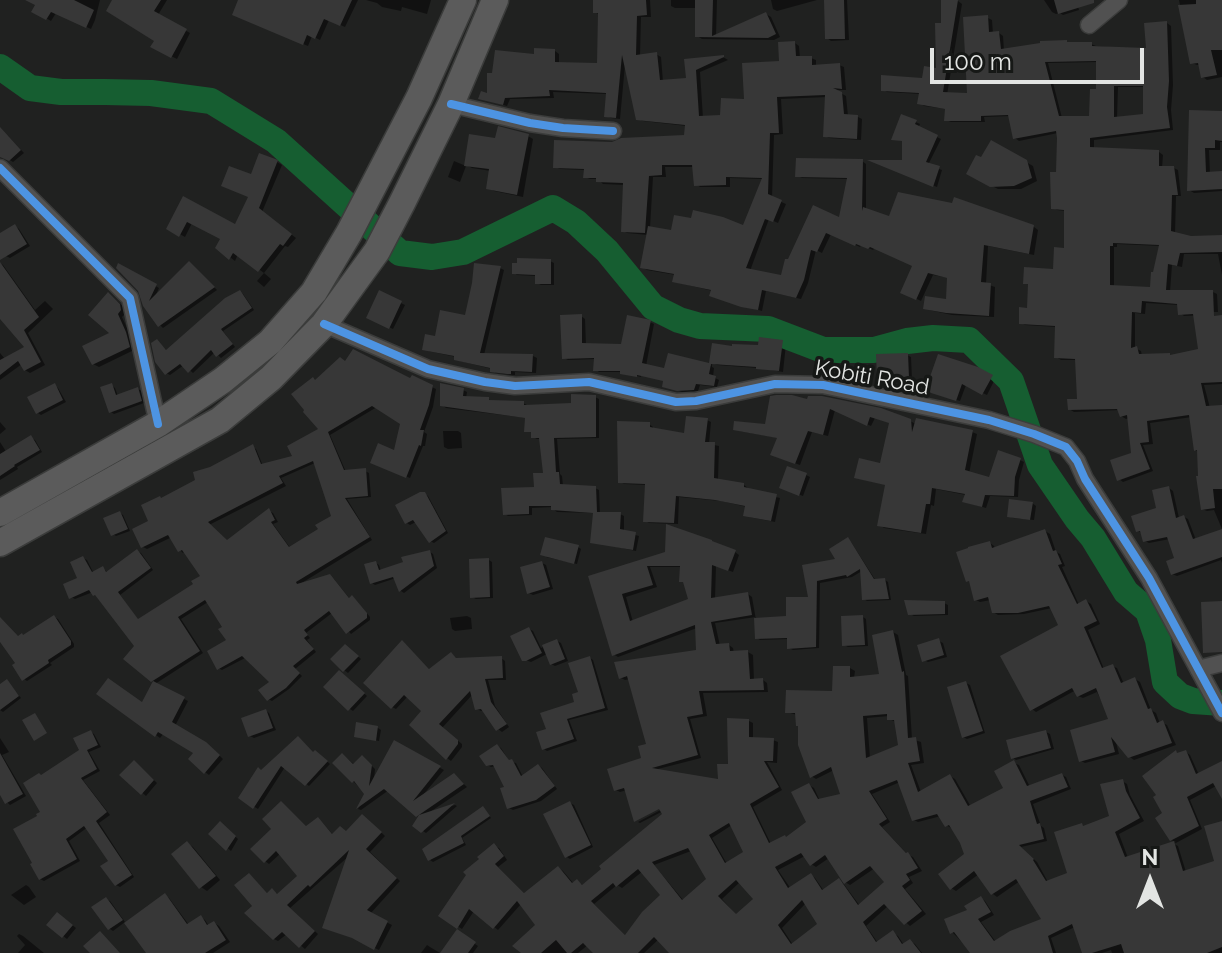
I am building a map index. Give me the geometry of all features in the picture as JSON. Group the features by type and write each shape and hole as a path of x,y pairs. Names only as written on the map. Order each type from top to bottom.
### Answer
{"main road":[{"path":"0,513 158,424 223,380 270,342 314,292 349,233 419,98 463,0"},
{"path":"0,543 220,420 271,378 324,324 377,251 451,104 495,0"}],"street":[{"path":"1089,25 1119,0"},
{"path":"451,104 530,123 613,131"},
{"path":"0,168 130,298 158,424"},
{"name":"Kobiti Road","path":"324,324 428,369 485,382 524,386 589,382 676,402 696,401 775,384 823,385 974,416 1029,432 1066,447 1149,578 1217,703"},
{"path":"1198,669 1222,663"}],"building":[{"path":"25,0 74,0 94,10 86,28 51,12 46,20 31,12 35,5"},
{"path":"112,0 161,0 154,11 187,29 171,58 150,47 154,41 106,11"},
{"path":"238,0 352,0 340,26 324,19 315,39 307,35 303,45 232,15"},
{"path":"593,0 646,0 647,15 637,16 636,55 657,52 660,80 686,78 684,59 724,55 696,70 699,116 720,115 721,98 744,99 742,63 779,61 778,42 795,41 796,56 812,56 812,65 840,63 842,89 833,88 842,92 844,114 858,115 857,139 823,137 825,95 777,97 779,133 770,133 768,194 782,200 773,222 765,219 746,268 781,275 785,259 788,259 813,205 839,217 847,178 795,177 796,158 863,159 862,211 863,207 889,216 898,192 952,203 954,197 1034,225 1029,254 984,245 981,282 991,283 989,316 923,309 925,296 946,299 947,278 928,273 916,300 900,293 912,266 870,247 855,246 826,233 817,252 811,250 796,298 762,290 758,310 709,296 711,290 672,282 674,274 640,268 648,226 671,230 674,215 691,218 693,210 743,225 762,178 726,177 726,185 694,186 692,165 662,165 662,175 649,176 645,233 621,232 623,183 583,178 584,169 553,168 554,140 612,142 621,138 684,135 685,125 636,120 622,55 616,118 604,117 606,93 549,90 550,96 505,98 503,105 478,99 481,91 487,93 487,73 492,73 495,50 534,54 534,48 555,49 555,62 597,63 598,13 593,13"},
{"path":"695,0 713,0 712,36 766,12 776,34 768,38 695,37"},
{"path":"824,0 844,0 845,39 825,39"},
{"path":"941,0 958,0 943,92 967,93 963,17 988,15 989,32 999,31 1001,49 1040,41 1067,40 1092,42 1092,46 1146,48 1144,23 1167,21 1167,107 1170,128 1090,138 1090,147 1159,150 1159,166 1174,166 1178,195 1172,195 1171,231 1191,236 1222,235 1222,252 1180,253 1177,266 1168,264 1166,290 1213,290 1214,316 1222,315 1222,382 1201,383 1206,406 1222,405 1222,489 1213,489 1215,508 1201,510 1196,476 1197,450 1194,451 1189,415 1147,421 1149,442 1140,443 1150,469 1117,481 1110,460 1131,453 1127,415 1120,417 1117,409 1068,410 1067,399 1077,399 1075,359 1054,358 1055,326 1019,324 1019,307 1027,308 1028,284 1023,284 1024,267 1053,269 1054,247 1064,248 1064,210 1051,209 1050,172 1056,172 1056,131 1013,139 1008,115 981,116 981,121 944,121 945,109 917,104 919,93 881,91 881,75 922,78 924,66 936,68 935,23 941,23","holes":["1096,61 1096,89 1090,89 1089,116 1059,116 1045,62","1114,86 1143,86 1143,114 1114,117","1113,243 1159,245 1150,287 1110,285 1110,246","1142,301 1177,304 1178,315 1193,314 1198,349 1170,355 1139,354 1137,346 1131,348 1132,312 1141,313"]},
{"path":"1054,0 1094,0 1094,3 1058,14"},
{"path":"1196,0 1222,0 1222,50 1211,50 1217,75 1201,78 1198,63 1190,64 1178,5 1196,4"},
{"path":"1189,110 1222,111 1222,141 1215,140 1215,148 1205,148 1206,172 1222,171 1222,189 1187,191"},
{"path":"901,114 917,120 915,124 938,135 926,162 940,166 933,187 867,160 902,160 902,141 891,140"},
{"path":"498,126 529,134 517,195 486,189 489,169 464,166 469,134 495,138"},
{"path":"0,127 21,150 9,161 0,157"},
{"path":"991,140 1027,160 1032,178 1014,186 990,187 966,174 976,155 981,157"},
{"path":"259,153 278,160 259,208 292,234 258,272 233,253 229,260 215,248 220,239 187,222 179,237 166,229 183,196 235,224 248,197 221,186 229,166 251,174"},
{"path":"15,224 27,244 0,260 0,233"},
{"path":"517,258 551,259 551,284 535,284 535,275 512,274 512,263 517,263"},
{"path":"189,261 215,287 158,327 143,306 138,291 116,268 118,263 157,284 149,301"},
{"path":"0,262 39,317 24,330 41,362 24,371 18,361 0,375 0,360 24,347 0,319"},
{"path":"474,263 501,266 480,353 533,354 532,372 490,372 490,368 454,360 454,356 422,350 425,334 435,336 440,310 465,315"},
{"path":"240,290 252,308 221,329 233,344 216,357 211,350 188,373 180,364 165,375 155,362 151,343 157,339 166,350 225,298"},
{"path":"379,290 402,301 389,329 366,318"},
{"path":"108,292 120,304 118,314 130,347 92,365 82,346 109,333 88,315"},
{"path":"582,314 582,343 621,344 627,315 651,320 642,363 664,368 668,353 709,363 712,343 758,345 759,337 783,340 779,371 711,364 709,374 716,376 714,386 696,384 694,390 677,391 662,387 663,381 620,374 620,371 593,371 594,358 562,359 560,315"},
{"path":"353,349 410,378 412,375 433,385 420,430 424,430 421,446 406,478 370,463 378,443 394,450 400,424 372,406 328,432 344,470 366,468 368,496 345,498 370,537 296,582 330,574 349,598 352,595 367,613 367,618 346,634 329,611 304,630 308,635 304,638 314,649 293,666 300,673 267,701 258,690 269,682 242,656 217,670 207,651 226,640 218,629 222,627 205,600 178,617 200,651 151,682 123,659 134,646 95,595 89,590 69,599 63,584 77,578 70,562 83,556 92,572 103,566 106,572 137,549 151,568 118,592 138,619 193,584 191,581 200,576 182,550 178,552 168,535 141,548 132,529 148,521 141,505 195,480 193,472 210,467 253,444 261,464 292,456 287,446 318,429 291,394 313,377 315,380 340,357 345,361","holes":["313,461 331,516 315,525 318,529 289,547 271,522 275,520 269,508 227,540 208,522 283,483 279,476"]},
{"path":"908,353 909,378 877,380 876,354"},
{"path":"938,354 993,375 982,395 962,384 956,401 925,391"},
{"path":"55,383 63,400 36,414 27,397"},
{"path":"112,383 116,395 138,387 142,401 109,413 100,387"},
{"path":"440,383 464,388 463,396 524,401 524,405 571,403 571,394 596,395 596,437 554,438 556,472 559,472 560,484 596,486 597,512 621,512 620,529 636,532 633,550 590,543 593,513 529,506 529,514 503,515 501,488 534,487 533,473 543,473 539,438 531,438 531,432 524,432 525,418 440,406"},
{"path":"770,396 807,399 808,396 822,396 881,408 911,419 912,432 916,418 973,430 965,470 989,477 998,450 1021,458 1015,477 1014,496 985,495 982,507 962,502 965,494 932,488 921,533 877,526 885,485 854,478 859,458 880,463 889,423 870,417 867,426 830,409 823,435 808,431 795,464 770,455 777,438 733,430 734,421 765,424"},
{"path":"686,416 708,418 705,442 715,442 714,478 744,483 744,487 777,494 771,521 743,516 745,506 676,496 674,523 643,522 645,484 618,483 617,421 650,422 650,427 684,433"},
{"path":"31,435 40,450 0,476 0,454"},
{"path":"787,466 807,473 799,496 779,488"},
{"path":"1169,486 1176,518 1184,515 1193,539 1222,529 1222,557 1171,575 1166,561 1174,558 1167,537 1143,542 1131,516 1156,508 1152,490"},
{"path":"425,492 446,531 429,543 413,520 405,524 395,505"},
{"path":"1009,499 1033,502 1030,520 1007,517"},
{"path":"120,511 128,529 111,536 103,518"},
{"path":"666,524 736,550 728,571 712,565 711,598 748,592 752,615 711,622 716,644 729,643 730,651 748,650 750,679 763,678 764,690 699,691 703,714 687,717 698,755 652,768 718,779 717,764 728,764 727,718 749,719 749,737 774,738 773,761 764,761 779,787 750,804 769,843 786,837 806,822 791,792 809,783 818,799 840,794 831,767 810,778 798,745 795,713 785,713 786,690 832,691 833,666 850,666 850,677 879,674 872,635 893,630 904,671 908,738 916,737 920,761 908,763 918,792 950,774 968,806 1003,788 994,771 1014,760 1027,786 1062,773 1068,787 1030,801 1044,839 1019,845 1034,859 1046,881 1067,873 1054,832 1109,816 1100,784 1123,779 1140,818 1115,832 1125,857 1174,841 1183,871 1214,861 1204,826 1222,821 1222,947 1207,953 1124,953 1121,944 1082,953 1072,924 1048,936 1053,953 970,953 954,932 950,934 944,919 967,910 964,906 981,896 991,912 978,919 994,941 1041,919 1016,879 991,895 974,871 950,890 938,874 964,854 960,843 949,825 945,827 937,814 912,821 897,780 869,791 887,819 879,824 908,852 918,868 906,874 910,880 902,886 922,911 904,925 884,904 863,922 876,942 893,930 902,944 910,939 921,953 669,953 654,937 638,953 593,953 583,943 567,953 556,940 541,953 521,953 512,946 535,925 517,901 493,929 469,909 457,929 438,916 466,875 463,872 494,843 504,856 495,864 524,893 558,866 572,883 577,879 582,885 601,869 599,866 662,814 659,809 634,822 624,788 614,791 607,769 641,758 638,746 646,744 627,676 619,679 614,662 696,650 695,625 612,656 588,576 665,552","holes":["647,566 680,566 679,582 683,582 688,599 630,621 622,594 653,585","887,714 887,720 894,720 898,745 866,758 863,716","729,823 743,852 725,863 709,835","688,848 706,879 682,900 652,862","801,853 810,866 825,855 844,884 870,866 884,882 858,905 839,878 822,890 811,873 788,888 775,867","638,869 660,895 625,935 591,901 613,883 616,887","736,880 753,899 736,914 718,896","802,900 817,924 791,944 778,925"]},
{"path":"1045,529 1077,604 1086,599 1097,621 1084,627 1102,668 1113,664 1121,683 1135,677 1148,709 1151,708 1157,723 1163,720 1172,743 1128,758 1111,737 1115,752 1079,762 1070,730 1108,719 1096,688 1077,697 1072,688 1030,711 1000,656 1058,625 1049,606 1018,613 992,613 988,597 974,601 956,552 990,541 992,548"},
{"path":"545,537 579,545 574,564 540,555"},
{"path":"848,537 874,579 885,578 889,599 862,600 860,569 847,577 817,581 816,647 787,649 787,638 755,639 754,618 786,616 786,597 808,597 802,565 835,559 829,549"},
{"path":"430,550 434,566 399,592 393,577 370,584 364,564 376,561 379,570 403,562 401,557"},
{"path":"489,558 490,597 470,598 469,559"},
{"path":"542,561 550,587 527,594 520,567"},
{"path":"904,600 945,601 945,614 908,615"},
{"path":"1222,601 1222,652 1203,653 1201,602"},
{"path":"54,615 71,645 22,681 12,665 15,663 0,642 0,617 18,636"},
{"path":"863,615 865,645 842,646 841,616"},
{"path":"529,627 542,653 522,661 510,636"},
{"path":"939,638 944,655 922,662 917,645"},
{"path":"557,639 565,659 550,665 542,645"},
{"path":"402,640 429,669 451,652 456,658 502,656 503,678 485,679 491,702 507,724 496,731 481,709 475,710 470,691 439,724 458,740 446,760 409,725 421,711 404,695 391,709 363,683"},
{"path":"345,644 359,656 343,672 330,659"},
{"path":"590,656 605,708 567,719 574,739 542,750 536,732 546,729 540,713 574,702 572,694 578,692 568,663"},
{"path":"339,670 365,693 348,711 323,687"},
{"path":"108,678 142,702 153,681 185,697 172,722 206,742 220,755 204,774 188,759 193,753 158,732 155,737 96,694"},
{"path":"7,679 19,696 0,710 0,684"},
{"path":"966,681 983,731 962,738 947,687"},
{"path":"266,709 273,728 248,737 241,718"},
{"path":"35,713 47,733 34,741 22,720"},
{"path":"356,722 378,726 376,741 354,737"},
{"path":"91,730 98,745 87,750 97,769 81,778 107,812 96,821 132,875 115,886 100,866 108,861 84,826 66,839 77,859 39,880 13,829 40,812 23,783 79,750 73,738"},
{"path":"1046,730 1051,748 1011,759 1006,740"},
{"path":"298,736 313,752 315,750 328,761 305,786 281,766 253,809 238,798 258,767 261,770"},
{"path":"394,740 441,766 413,801 454,773 464,784 416,817 384,789 356,809 364,794 332,763 342,753 353,764 362,755 372,765 369,786"},
{"path":"497,744 509,760 512,759 521,776 538,764 555,786 536,800 507,809 500,788 504,787 493,765 486,766 479,756"},
{"path":"1176,750 1177,753 1186,750 1196,774 1222,761 1222,799 1213,783 1187,797 1199,826 1170,841 1155,818 1162,813 1153,797 1156,795 1142,776"},
{"path":"0,753 23,794 5,804 0,795"},
{"path":"134,760 154,780 141,795 119,775"},
{"path":"281,801 306,826 318,817 332,834 340,826 346,831 362,814 382,832 366,849 397,878 367,910 388,921 374,950 352,938 322,928 349,850 287,905 315,931 299,948 282,932 273,940 244,913 252,906 234,885 249,873 267,893 272,888 277,894 297,876 276,851 264,863 250,849 271,829 262,819"},
{"path":"570,801 591,845 565,858 543,814"},
{"path":"455,803 421,833 412,826 419,815"},
{"path":"483,806 490,816 461,836 464,843 428,861 422,849"},
{"path":"220,821 236,836 226,851 208,834"},
{"path":"187,841 216,876 199,889 171,854"},
{"path":"165,893 187,924 201,915 207,925 214,921 226,940 205,953 146,953 124,923"},
{"path":"106,897 123,920 108,930 91,907"},
{"path":"57,912 73,925 62,938 46,925"},
{"path":"457,929 476,942 468,953 440,953"},
{"path":"100,931 120,953 90,953 83,946"}],"waterway":[{"path":"0,67 30,88 61,92 151,93 211,101 276,141 400,253 432,257 463,252 553,208 576,222 607,251 653,307 679,320 700,326 768,329 823,350 874,350 933,338 969,340 1011,381 1040,465 1093,538 1126,592 1148,611 1158,640 1165,682 1180,696 1193,701 1222,703"}],"cycle path":[{"path":"451,104 530,123 613,131"},
{"path":"0,168 130,298 158,424"},
{"path":"324,324 428,369 485,382 515,386 589,382 676,402 696,401 775,384 823,385 989,420 1066,447 1149,578 1222,713"}]}
